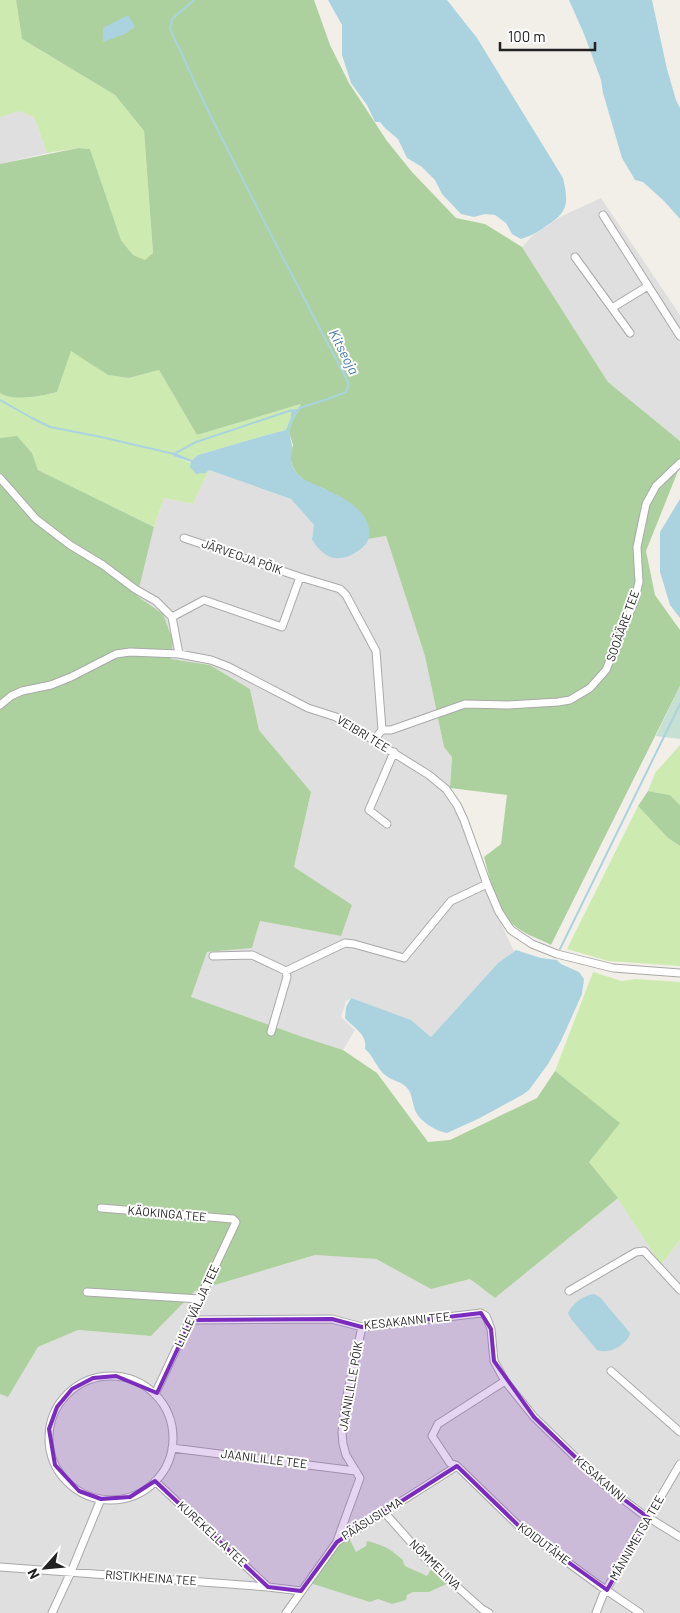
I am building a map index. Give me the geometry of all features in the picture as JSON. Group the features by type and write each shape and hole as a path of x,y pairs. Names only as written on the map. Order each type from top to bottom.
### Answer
{"street":[{"path":"603,215 680,336"},
{"path":"575,257 630,333"},
{"path":"612,308 648,286"},
{"name":"SOOÄÄRE TEE","path":"382,730 391,730 465,704 508,705 558,702 570,700 590,688 606,670 634,602 639,582 637,547 646,504 656,486 680,463"},
{"path":"0,478 36,519 70,545 156,601 172,616 179,654"},
{"name":"JÄRVEOJA PÕIK","path":"184,538 340,589 346,595 376,651 382,730"},
{"path":"172,616 204,600 282,627 300,577"},
{"name":"VEIBRI TEE","path":"0,705 11,696 22,691 50,685 71,677 116,654 130,652 179,654 211,660 229,667 308,708 336,717 394,752 446,788 457,805 471,837 487,884 511,930 532,944 557,954 613,968 680,973"},
{"path":"374,740 382,730"},
{"path":"387,824 369,810 394,752"},
{"path":"286,971 345,943 404,958 451,901 487,884"},
{"path":"213,956 252,955 286,971"},
{"path":"271,1032 287,977 286,971"},
{"name":"KÄOKINGA TEE","path":"101,1208 233,1219"},
{"name":"LILLEVÄLJA TEE","path":"155,1394 236,1222 233,1219"},
{"path":"569,1291 636,1252 644,1251 680,1290"},
{"path":"87,1292 200,1299"},
{"name":"KESAKANNI TEE","path":"191,1320 332,1319 362,1327 481,1314 489,1321 491,1328 494,1362 505,1381 530,1411"},
{"name":"JAANILILLE PÕIK","path":"356,1471 344,1450 342,1432 346,1400 362,1327"},
{"path":"611,1371 680,1432"},
{"path":"104,1376 127,1378 138,1382 155,1394 165,1407 173,1434 172,1448 166,1466 155,1481 140,1493 121,1499 101,1499 79,1491 62,1475 55,1465 51,1454 49,1436 52,1418 64,1397 77,1386 93,1378 104,1376"},
{"name":"KOIDUTÄHE","path":"505,1381 438,1424 432,1436 450,1463 457,1466 522,1529 640,1613"},
{"name":"KESAKANNI","path":"530,1411 566,1450 603,1484 641,1513 680,1537"},
{"name":"JAANILILLE TEE","path":"172,1448 356,1471"},
{"name":"MÄNNIMETSA TEE","path":"596,1613 607,1590 680,1464"},
{"name":"PÄÄSUSILMA","path":"286,1613 337,1542 457,1466"},
{"path":"337,1542 360,1478 356,1471"},
{"name":"KUREKELLA TEE","path":"155,1481 268,1587"},
{"path":"52,1613 101,1499"},
{"name":"NÕMMELIIVA","path":"384,1512 425,1558 484,1612"},
{"name":"RISTIKHEINA TEE","path":"0,1567 301,1591"}],"highlighted area":[{"path":"481,1313 491,1329 494,1361 534,1417 603,1484 649,1518 607,1590 522,1529 457,1466 337,1542 301,1591 268,1587 155,1481 130,1497 101,1499 79,1491 55,1465 49,1429 57,1407 72,1389 93,1378 116,1376 157,1393 191,1320 332,1319 362,1327"}],"shaded area":[{"path":"19,110 34,117 47,153 0,164 0,117"},
{"path":"601,198 680,315 680,441 608,382 522,247 532,236 560,217"},
{"path":"209,470 291,499 314,525 312,538 364,547 368,539 386,536 425,656 444,747 452,756 449,801 459,818 486,891 514,951 498,963 431,1037 411,1020 351,998 346,1001 341,1017 355,1030 343,1050 190,997 207,952 252,948 260,921 341,936 294,867 311,792 259,730 250,689 210,665 171,659 173,641 136,596 154,527 164,498 193,504"},
{"path":"618,1198 661,1265 680,1240 680,1613 0,1613 0,1394 8,1397 38,1347 78,1330 151,1336 195,1291 315,1255 376,1259 431,1289 470,1279 495,1298"}],"green space":[{"path":"0,0 16,0 22,39 115,95 144,131 153,254 145,260 133,255 121,240 90,149 78,148 47,153 34,117 19,111 0,117"},
{"path":"16,0 314,0 330,45 349,83 387,141 412,172 456,218 485,224 522,247 608,382 680,441 680,466 646,551 655,595 680,630 680,686 551,945 524,932 509,920 498,904 492,885 484,857 501,844 507,795 450,788 452,757 444,747 425,656 386,536 368,539 369,530 325,489 307,482 297,474 292,465 290,456 293,445 289,432 301,404 197,435 159,370 129,378 108,375 71,351 57,392 20,398 0,393 0,164 78,148 90,149 121,240 133,255 145,260 153,253 144,131 115,95 22,39"},
{"path":"71,350 108,375 129,378 159,370 197,435 301,404 301,408 291,411 287,430 198,455 192,460 173,456 209,470 193,504 164,498 154,527 38,470 32,453 17,437 0,438 0,393 20,398 57,392"},
{"path":"17,436 32,453 38,470 154,527 137,596 163,614 173,641 171,659 210,665 250,689 259,730 311,792 294,867 352,905 341,936 260,921 252,948 207,952 191,997 343,1050 377,1073 428,1142 450,1140 537,1098 555,1071 620,1123 589,1162 618,1198 495,1298 470,1279 431,1289 376,1259 315,1255 195,1291 151,1336 78,1330 38,1347 8,1397 0,1394 0,438"},
{"path":"680,686 680,739 656,736"},
{"path":"680,745 680,805 670,795 648,791 655,773"},
{"path":"648,791 670,795 680,805 680,846 668,838 638,806"},
{"path":"638,806 668,838 680,846 680,966 608,961 567,949"},
{"path":"593,972 622,981 636,979 680,982 680,1240 661,1265 618,1199 589,1162 555,1071"},
{"path":"349,1538 356,1552 366,1546 367,1541 377,1544 392,1551 402,1559 405,1566 427,1576 434,1565 451,1582 429,1592 413,1592 407,1595 406,1600 392,1604 378,1599 370,1602 310,1583 340,1543"}],"water":[{"path":"328,0 447,0 477,38 563,178 566,201 563,212 537,232 521,239 512,234 506,223 495,215 485,214 474,217 461,214 442,194 435,180 422,167 407,158 398,139 380,122 375,122 367,105 351,83 342,55 342,25"},
{"path":"569,0 652,0 667,69 680,108 680,219 643,182 635,180 622,158 601,80"},
{"path":"128,15 135,27 125,34 103,42 103,28"},
{"path":"301,408 290,428 292,465 298,474 306,480 348,501 366,520 369,527 368,541 362,548 351,555 338,558 326,555 321,551 312,539 314,525 291,499 209,470 205,473 196,474 190,467 191,462 173,456 175,453 192,460 198,455 286,430 291,417 291,410"},
{"path":"680,499 680,618 670,605 660,572 660,532"},
{"path":"516,950 541,958 557,960 561,964 579,972 584,979 582,994 561,1041 548,1064 529,1090 480,1118 447,1133 437,1130 427,1124 416,1112 406,1086 381,1071 365,1049 362,1035 345,1018 346,1007 351,998 354,999 411,1020 431,1037 498,963"},
{"path":"594,1294 600,1297 630,1333 622,1345 612,1350 597,1350 568,1313 579,1300"}],"waterway":[{"name":"Kitseoja","path":"194,0 172,19 170,29 210,115 349,384 346,392 299,408"},
{"name":"Kitseoja","path":"0,400 50,427 174,454 196,442 292,410"},
{"path":"560,949 680,704"}]}
